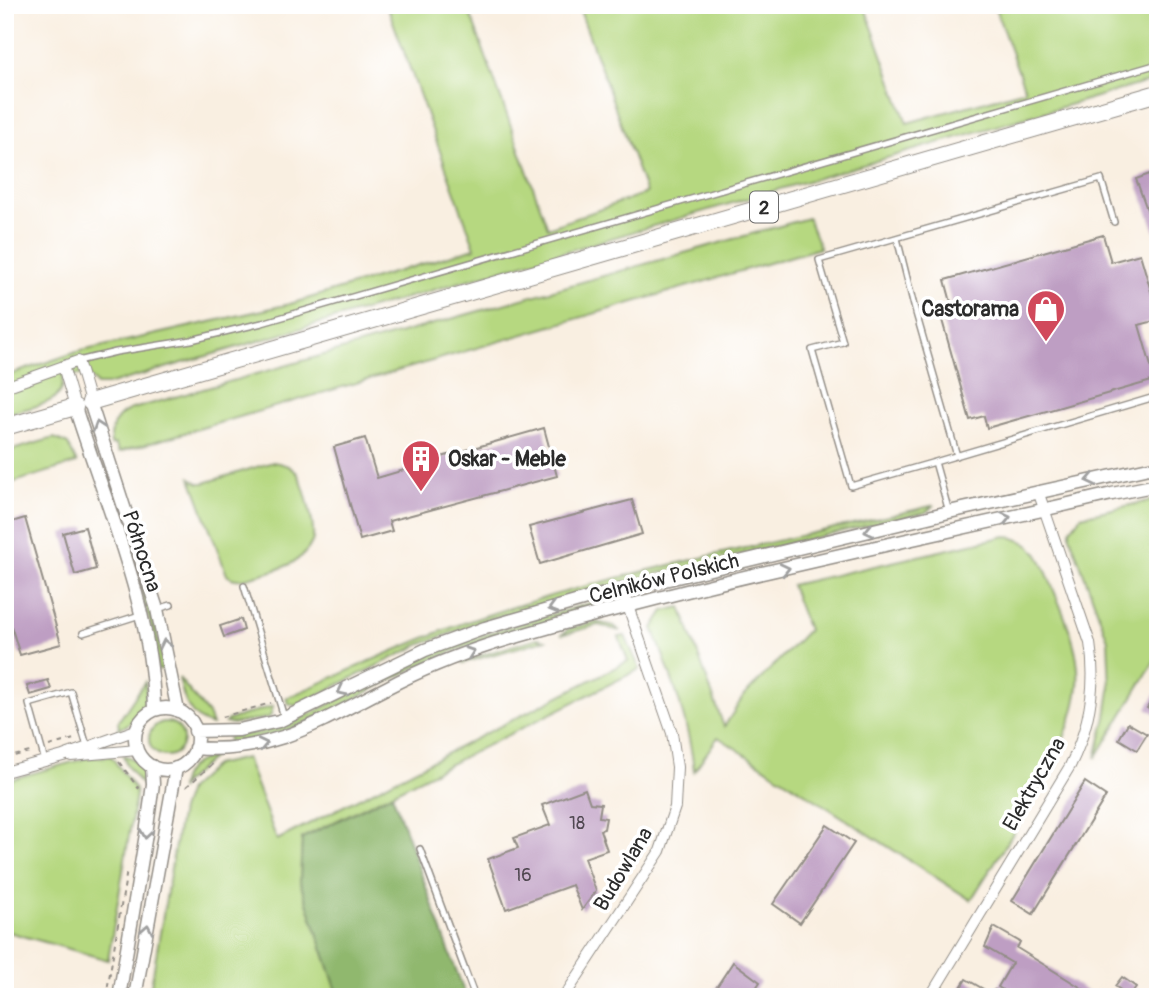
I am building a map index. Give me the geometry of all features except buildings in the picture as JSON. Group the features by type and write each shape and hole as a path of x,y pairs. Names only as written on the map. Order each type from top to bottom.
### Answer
{"highway":[{"name":"2","path":"5,427 1158,93"}],"street":[{"path":"5,387 78,361 83,405"},
{"path":"63,366 83,405"},
{"name":"Północna","path":"83,405 157,609 178,711"},
{"name":"Północna","path":"83,405 142,615 155,710"},
{"name":"Celników Polskich","path":"195,730 239,730 285,719 391,665 449,640 622,589 1038,491 1158,466"},
{"name":"Celników Polskich","path":"195,748 245,747 285,738 399,681 454,657 627,606 1158,485"},
{"name":"Elektryczna","path":"930,997 1070,766 1086,728 1093,699 1090,642 1038,491"},
{"name":"Budowlana","path":"565,997 660,851 675,807 677,767 672,733 622,589"},
{"path":"166,708 178,711 190,720 195,730 195,748 186,762 176,768 152,766 143,760 137,750 136,730 142,720 155,710 166,708"},
{"path":"63,756 85,741 136,730"},
{"path":"5,772 63,756 137,750"},
{"path":"119,997 146,834 152,766"},
{"path":"135,997 176,768"}],"lane":[{"path":"78,361 191,340 262,323 1158,64"},
{"path":"1114,222 1101,179 819,260 843,342 813,350 852,486 1158,396"},
{"path":"897,238 957,456"},
{"path":"935,462 949,512"},
{"path":"244,586 285,719"},
{"name":"Północna","path":"157,609 171,605"},
{"path":"83,633 142,615"},
{"path":"45,761 29,704 71,692 85,741"},
{"path":"420,849 475,997"}],"path":[{"path":"218,721 279,701"},
{"path":"5,758 85,741"},
{"path":"185,789 218,760 218,756"},
{"path":"117,759 139,788 140,794"},
{"path":"106,997 128,864"}],"green space":[{"path":"387,5 467,5 548,228 646,193 578,5 864,5 907,123 1025,90 994,5 1158,5 1158,79 107,385 97,385 87,373 62,379 59,394 52,400 5,414 5,376 77,352 290,304 475,248"},
{"path":"808,218 820,248 119,452 115,444 111,445 114,424 129,410"},
{"path":"54,438 68,444 77,463 5,485 5,452"},
{"path":"273,462 292,468 300,479 311,518 312,542 303,555 289,564 274,571 234,579 227,575 191,478 204,483"},
{"path":"1158,499 1158,655 1096,758 1110,690 1108,640 1070,530 1081,516"},
{"path":"935,505 926,512 633,579 492,618 419,645 296,706 288,703 286,698 421,639 524,604 641,572"},
{"path":"1006,536 1027,544 1043,564 1072,638 1078,686 1064,739 1051,767 971,900 718,737 694,771 684,716 653,628 664,611 681,607 724,727 743,697 808,630 791,585"},
{"path":"138,571 156,629 164,669 158,670 152,630 136,572"},
{"path":"594,602 596,608 455,650 411,669 335,709 283,731 228,742 228,737 288,725 434,653 495,631"},
{"path":"596,622 614,626 620,631 598,625 561,635 570,628"},
{"path":"625,636 640,669 302,838 300,882 339,997 149,997 181,810 188,790 215,765 246,758 277,840 628,661 619,637"},
{"path":"538,638 545,640 463,663 462,661"},
{"path":"179,678 208,714 212,725 198,718 188,707"},
{"path":"145,682 144,704 141,710 132,721 119,729 118,722"},
{"path":"273,706 268,718 225,723 228,720"},
{"path":"166,722 178,727 183,739 178,751 166,756 154,751 149,739 154,727"},
{"path":"123,755 141,767 145,789 127,766"},
{"path":"111,756 136,794 108,960 5,931 5,781 87,758"},
{"path":"213,757 183,784 180,790 183,778 190,768 200,760"},
{"path":"392,794 466,997 339,997 300,882 302,838"}],"place":[{"name":"Castorama","path":"1046,343"},
{"name":"Oskar - Meble","path":"421,493"}]}
